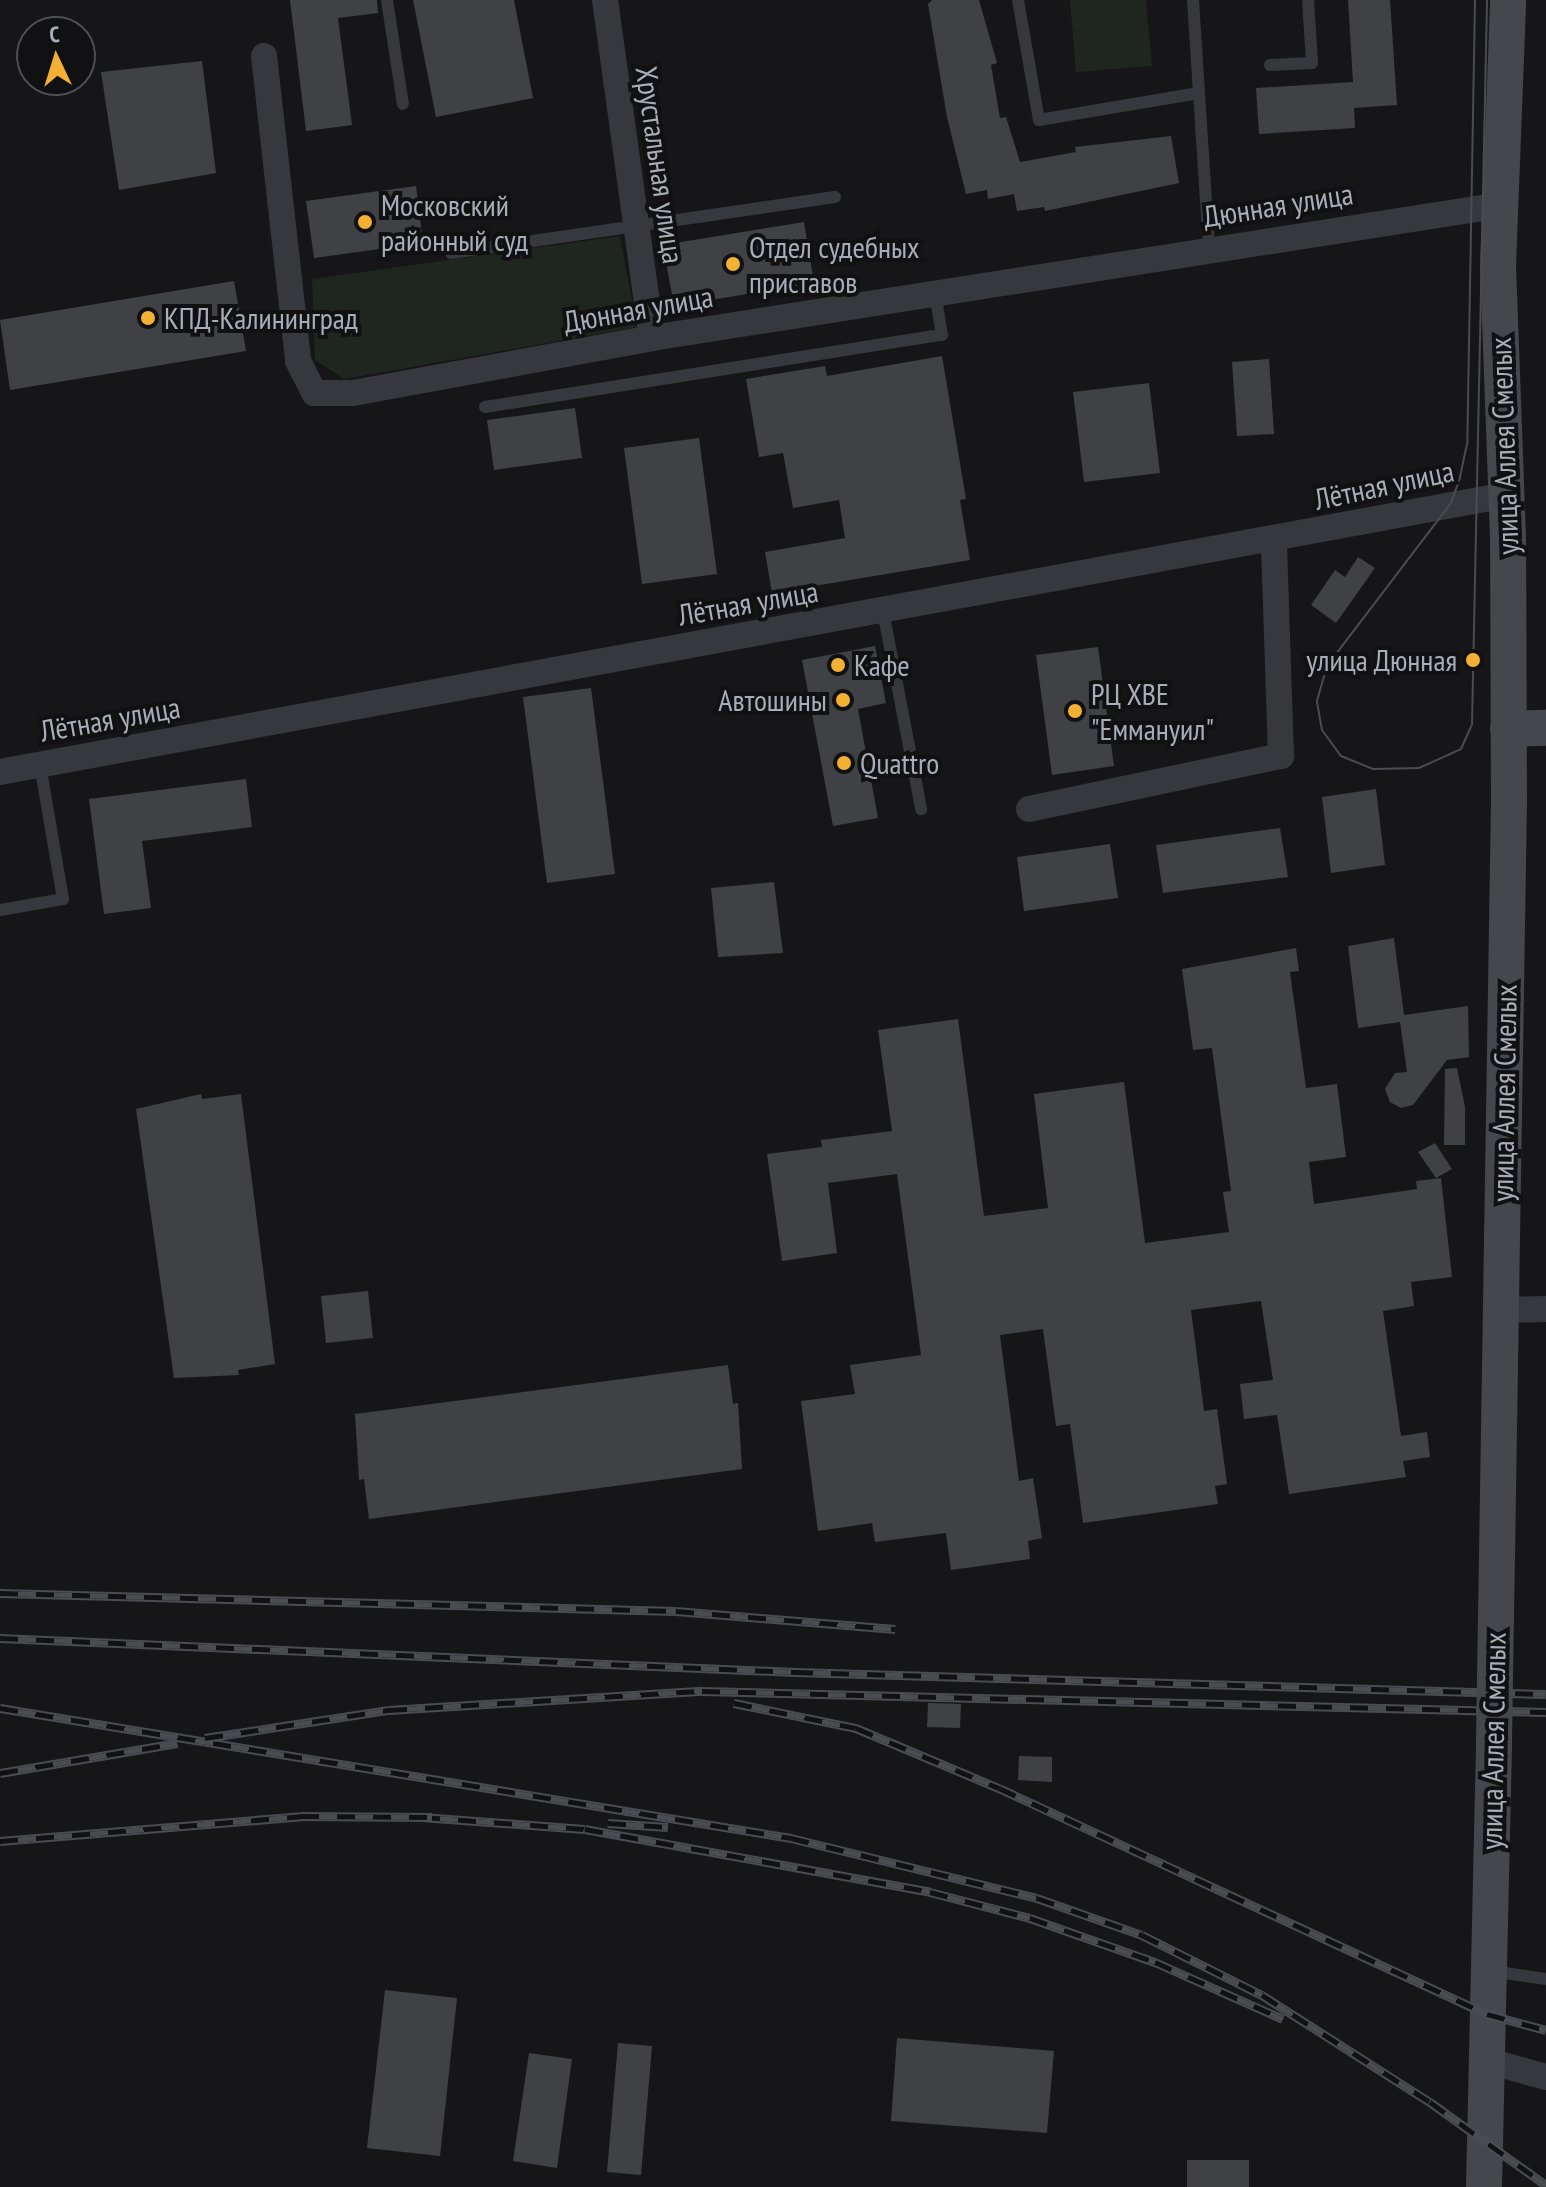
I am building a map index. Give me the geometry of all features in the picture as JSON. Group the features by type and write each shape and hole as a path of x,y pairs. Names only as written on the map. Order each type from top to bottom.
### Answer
{"main road":[{"name":"улица Аллея Смелых","path":"1484,2187 1494,1741 1508,729 1506,495 1498,266 1508,0"},
{"path":"1508,729 1546,728"}],"street":[{"name":"Хрустальная улица","path":"605,0 652,338"},
{"name":"Дюнная улица","path":"264,56 298,361 314,393 353,393 652,338 1501,205"},
{"name":"Лётная улица","path":"0,772 1506,495"},
{"path":"1029,809 1281,756 1274,540"},
{"path":"1500,1310 1546,1309"},
{"path":"1485,2060 1546,2077"}],"lane":[{"path":"387,0 403,104"},
{"path":"1018,0 1039,120 1199,93"},
{"path":"1193,0 1209,249"},
{"path":"1270,65 1312,63 1308,0"},
{"path":"451,253 835,197"},
{"path":"485,407 942,335 935,293"},
{"path":"883,611 921,809"},
{"path":"0,910 63,899 40,764"},
{"path":"1488,1971 1546,1979"}],"shaded area":[{"path":"1070,0 1146,0 1152,66 1076,72"},
{"path":"620,236 637,327 344,379 315,360 312,279"}],"building":[{"path":"290,0 377,0 378,13 338,18 352,125 306,131"},
{"path":"413,0 514,0 533,98 436,117"},
{"path":"932,0 979,0 997,63 991,65 1000,118 1006,117 1020,162 1076,152 1075,147 1171,136 1179,183 1045,211 1044,207 1017,211 1014,194 988,199 987,190 966,194 947,117 928,4"},
{"path":"1348,0 1390,0 1397,105 1354,108 1355,128 1259,134 1256,88 1353,82"},
{"path":"202,61 216,173 119,190 101,72"},
{"name":"Московский районный суд","path":"416,186 423,243 314,258 306,201"},
{"path":"804,222 814,283 674,306 663,245"},
{"path":"234,281 246,351 10,390 0,320"},
{"path":"942,356 966,499 960,500 970,560 772,593 765,552 845,538 839,500 793,508 783,453 759,457 746,379 825,366 827,376"},
{"path":"1269,359 1274,434 1237,436 1232,362"},
{"path":"1149,383 1160,473 1084,482 1073,392"},
{"path":"575,408 582,458 494,470 487,420"},
{"path":"699,438 717,574 642,584 624,448"},
{"path":"1358,557 1375,568 1336,623 1311,605 1335,570 1345,577"},
{"name":"Quattro","path":"875,646 886,703 858,709 878,818 833,826 802,660"},
{"name":"РЦ ХВЕ \"Еммануил\"","path":"1098,647 1114,766 1052,775 1036,655"},
{"path":"591,688 615,874 547,883 523,697"},
{"path":"246,779 252,827 142,841 151,908 104,914 89,799"},
{"path":"1376,789 1385,865 1331,873 1322,797"},
{"path":"1280,828 1288,877 1163,893 1156,845"},
{"path":"1110,844 1118,898 1024,911 1017,857"},
{"path":"774,882 783,953 718,957 711,888"},
{"path":"1394,938 1404,1015 1468,1006 1469,1057 1447,1060 1413,1105 1401,1108 1390,1102 1385,1089 1395,1073 1407,1072 1400,1022 1358,1028 1348,946"},
{"path":"1296,948 1299,971 1290,972 1306,1088 1337,1084 1346,1157 1309,1162 1314,1204 1417,1189 1416,1181 1441,1178 1452,1277 1411,1282 1414,1306 1383,1311 1401,1436 1427,1432 1430,1457 1403,1461 1406,1477 1289,1494 1277,1415 1244,1419 1240,1384 1273,1380 1261,1301 1191,1310 1204,1411 1217,1409 1227,1484 1215,1486 1218,1504 1083,1523 1070,1424 1056,1426 1043,1329 1000,1335 1019,1481 1033,1478 1042,1538 1028,1541 1030,1559 951,1570 946,1533 875,1542 872,1523 818,1531 801,1401 855,1394 850,1365 921,1355 897,1174 828,1183 837,1253 782,1261 767,1154 822,1147 821,1140 892,1131 878,1030 958,1019 984,1216 1048,1208 1034,1094 1124,1082 1145,1243 1229,1232 1223,1192 1231,1191 1212,1048 1193,1050 1182,969"},
{"path":"1457,1068 1465,1107 1465,1145 1444,1145 1445,1069"},
{"path":"201,1094 202,1099 241,1094 275,1364 238,1370 239,1375 174,1378 136,1109"},
{"path":"1435,1143 1452,1169 1436,1178 1418,1152"},
{"path":"368,1291 373,1338 326,1343 321,1296"},
{"path":"728,1365 733,1404 738,1403 742,1469 369,1519 364,1479 359,1480 355,1414"},
{"path":"928,1703 961,1704 960,1728 927,1727"},
{"path":"1019,1756 1052,1757 1052,1782 1018,1780"},
{"path":"385,1990 457,1998 440,2156 367,2148"},
{"path":"897,2038 1054,2051 1047,2133 891,2121"},
{"path":"618,2043 652,2046 641,2175 607,2172"},
{"path":"529,2053 572,2059 557,2168 513,2161"},
{"path":"1187,2160 1249,2160 1249,2187 1187,2187"}],"tram line":[{"path":"1475,0 1467,444 1460,478 1451,503 1327,666 1317,702 1322,730 1341,756 1374,769 1419,768 1461,749 1472,724 1487,0"}],"railway":[{"path":"0,1593 676,1611 895,1629"},
{"path":"0,1638 795,1672 1546,1694"},
{"path":"205,1738 389,1710 702,1691 1546,1712"},
{"path":"734,1703 856,1728 999,1788 1487,2014 1546,2030"},
{"path":"0,1708 791,1838 1037,1898 1142,1935 1262,1995 1430,2102 1546,2185"},
{"path":"0,1773 177,1743"},
{"path":"0,1841 301,1816 432,1817"},
{"path":"422,1817 585,1829 930,1892 1030,1918 1155,1962 1283,2019"},
{"path":"608,1823 668,1827"}],"place":[{"name":"Московский районный суд","path":"365,222"},
{"name":"Отдел судебных приставов","path":"733,264"},
{"name":"КПД-Калининград","path":"148,318"},
{"name":"улица Дюнная","path":"1473,660"},
{"name":"Кафе","path":"838,665"},
{"name":"Автошины","path":"843,700"},
{"name":"РЦ ХВЕ \"Еммануил\"","path":"1075,711"},
{"name":"Quattro","path":"844,763"}]}
